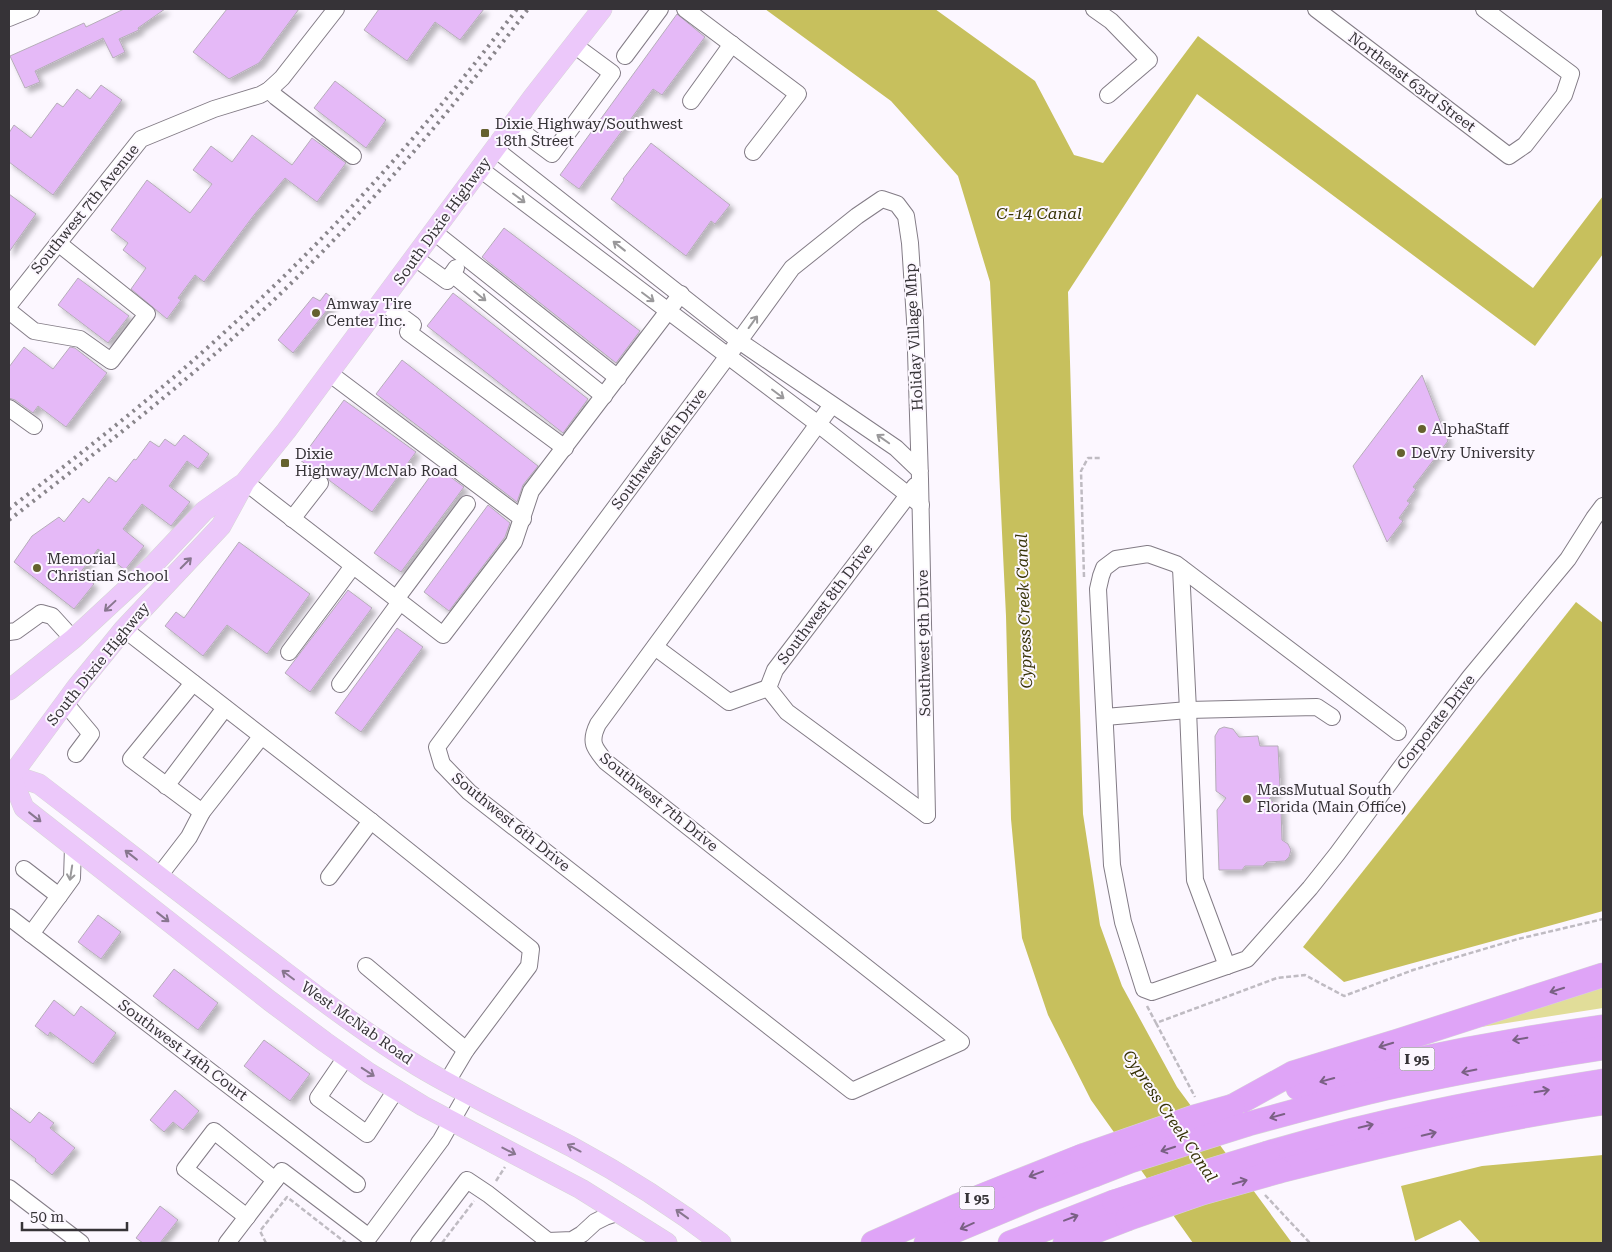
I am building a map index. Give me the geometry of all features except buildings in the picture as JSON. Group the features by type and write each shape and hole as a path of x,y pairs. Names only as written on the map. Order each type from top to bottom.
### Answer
{"highway":[{"path":"1233,1106 1293,1073 1390,1044 1603,975"},
{"name":"I 95","path":"873,1243 959,1205 1088,1166 1186,1120 1233,1106 1374,1068 1477,1047 1603,1027"},
{"path":"926,1243 1028,1200 1088,1166 1130,1161 1248,1124 1369,1092 1496,1066 1603,1048"},
{"path":"1010,1243 1120,1210 1202,1194 1343,1132 1509,1096 1603,1081"},
{"path":"1274,1162 1499,1120 1603,1103"},
{"path":"1065,1243 1120,1210"}],"main road":[{"name":"South Dixie Highway","path":"10,776 124,629 221,526 245,482 602,9"},
{"name":"South Dixie Highway","path":"9,690 73,639 154,564 204,512 245,482"},
{"path":"10,776 24,808 346,1057 396,1090 452,1122 560,1177 620,1212 667,1243"},
{"name":"West McNab Road","path":"10,776 39,784 333,1008 398,1053 467,1094 616,1172 676,1210 721,1243"}],"street":[{"path":"9,18 30,9"},
{"name":"Southwest 7th Avenue","path":"9,305 141,139 214,109 260,95 269,90 282,78 336,9"},
{"path":"625,56 660,9"},
{"path":"685,9 798,94 753,152"},
{"path":"1094,9 1116,15 1148,60 1108,95"},
{"name":"Northeast 63rd Street","path":"1316,9 1509,156 1525,145 1564,95 1571,74 1484,9"},
{"path":"690,101 732,44"},
{"path":"513,125 552,154 612,74 574,45"},
{"path":"269,90 276,98 353,156"},
{"path":"495,149 739,341 896,448 920,475"},
{"path":"480,169 915,499"},
{"name":"Holiday Village Mhp","path":"739,341 792,268 857,216 882,199 897,204 906,216 910,243 920,475"},
{"path":"434,232 618,378"},
{"path":"9,311 34,331 80,339 111,361 147,314 58,244"},
{"path":"415,258 446,281 465,257"},
{"path":"452,274 604,396"},
{"path":"245,482 444,635 514,542 532,491 681,294"},
{"path":"382,302 413,325 408,332 565,448"},
{"path":"508,319 522,302"},
{"name":"Southwest 6th Drive","path":"739,341 437,747 442,764 470,792 852,1091 961,1042"},
{"path":"329,373 523,519"},
{"name":"Southwest 7th Drive","path":"832,404 598,724 594,732 594,749 606,762 961,1042"},
{"path":"9,408 34,426"},
{"name":"Southwest 9th Drive","path":"768,688 787,712 927,816 915,499 920,475"},
{"path":"292,519 320,483"},
{"name":"Southwest 8th Drive","path":"768,688 775,670 915,499"},
{"path":"340,684 467,504"},
{"name":"Corporate Drive","path":"1227,966 1248,959 1320,874 1470,678 1568,559 1603,506"},
{"path":"1181,568 1195,880 1227,966 1152,992 1144,989 1122,922 1112,865 1098,589 1104,568 1116,558 1148,554 1176,564 1398,732"},
{"path":"289,652 353,566"},
{"path":"9,632 16,631 41,612 52,616 73,639"},
{"path":"124,629 531,949 529,966 466,1050 447,1082"},
{"path":"655,647 729,702 768,688"},
{"path":"193,683 131,758 202,812"},
{"path":"1104,716 1188,710 1317,707 1328,714 1342,690"},
{"path":"65,703 90,734 76,754"},
{"path":"166,786 226,708"},
{"path":"159,876 189,837 202,812 261,737"},
{"path":"329,877 371,822"},
{"path":"31,934 72,878 73,847"},
{"path":"24,869 60,896"},
{"name":"Southwest 14th Court","path":"9,916 357,1184"},
{"path":"366,966 466,1050"},
{"path":"346,1057 318,1098 367,1134 396,1090"},
{"path":"230,1242 246,1217 282,1171 372,1240 441,1140 467,1094"},
{"path":"246,1217 185,1169 214,1131 275,1180"},
{"path":"419,1243 466,1180 488,1194 547,1242 572,1240 605,1216 620,1212"},
{"path":"9,1188 81,1243"}],"path":[{"path":"1084,580 1081,471 1088,458 1101,458"},
{"path":"1144,1001 1156,1023 1277,978 1305,975 1344,996 1413,970 1518,939 1603,919"},
{"path":"493,1184 505,1168"},
{"path":"442,1243 478,1196"},
{"path":"266,1243 260,1231 287,1197 346,1243"}],"shaded area":[{"path":"1603,985 1603,1008 1481,1027 1480,1023"},
{"path":"1603,1155 1603,1243 1481,1243 1460,1220 1415,1241 1401,1186 1482,1166"}],"water":[{"name":"C-14 Canal","path":"765,9 935,9 1035,81 1074,155 1103,163 1198,36 1533,288 1603,196 1603,254 1535,346 1197,94 1068,292 1083,814 1100,925 1122,986 1177,1087 1292,1243 1193,1243 1091,1100 1048,1015 1022,938 1011,819 1006,616 990,282 958,176 891,101"},
{"path":"1576,602 1603,623 1603,911 1344,982 1303,947"}],"railway":[{"path":"9,509 148,399 268,292 380,176 450,94 517,9"},
{"path":"9,520 179,385 234,337 314,261 425,138 495,53 528,9"}],"place":[{"name":"Dixie Highway/Southwest 18th Street","path":"485,133"},
{"name":"Amway Tire Center Inc.","path":"316,313"},
{"name":"AlphaStaff","path":"1422,429"},
{"name":"DeVry University","path":"1401,453"},
{"name":"Dixie Highway/McNab Road","path":"285,463"},
{"name":"Memorial Christian School","path":"37,568"},
{"name":"MassMutual South Florida (Main Office)","path":"1247,799"}],"water label":[{"name":"Cypress Creek Canal","path":"1024,611"},
{"name":"Cypress Creek Canal","path":"1170,1116"}]}
